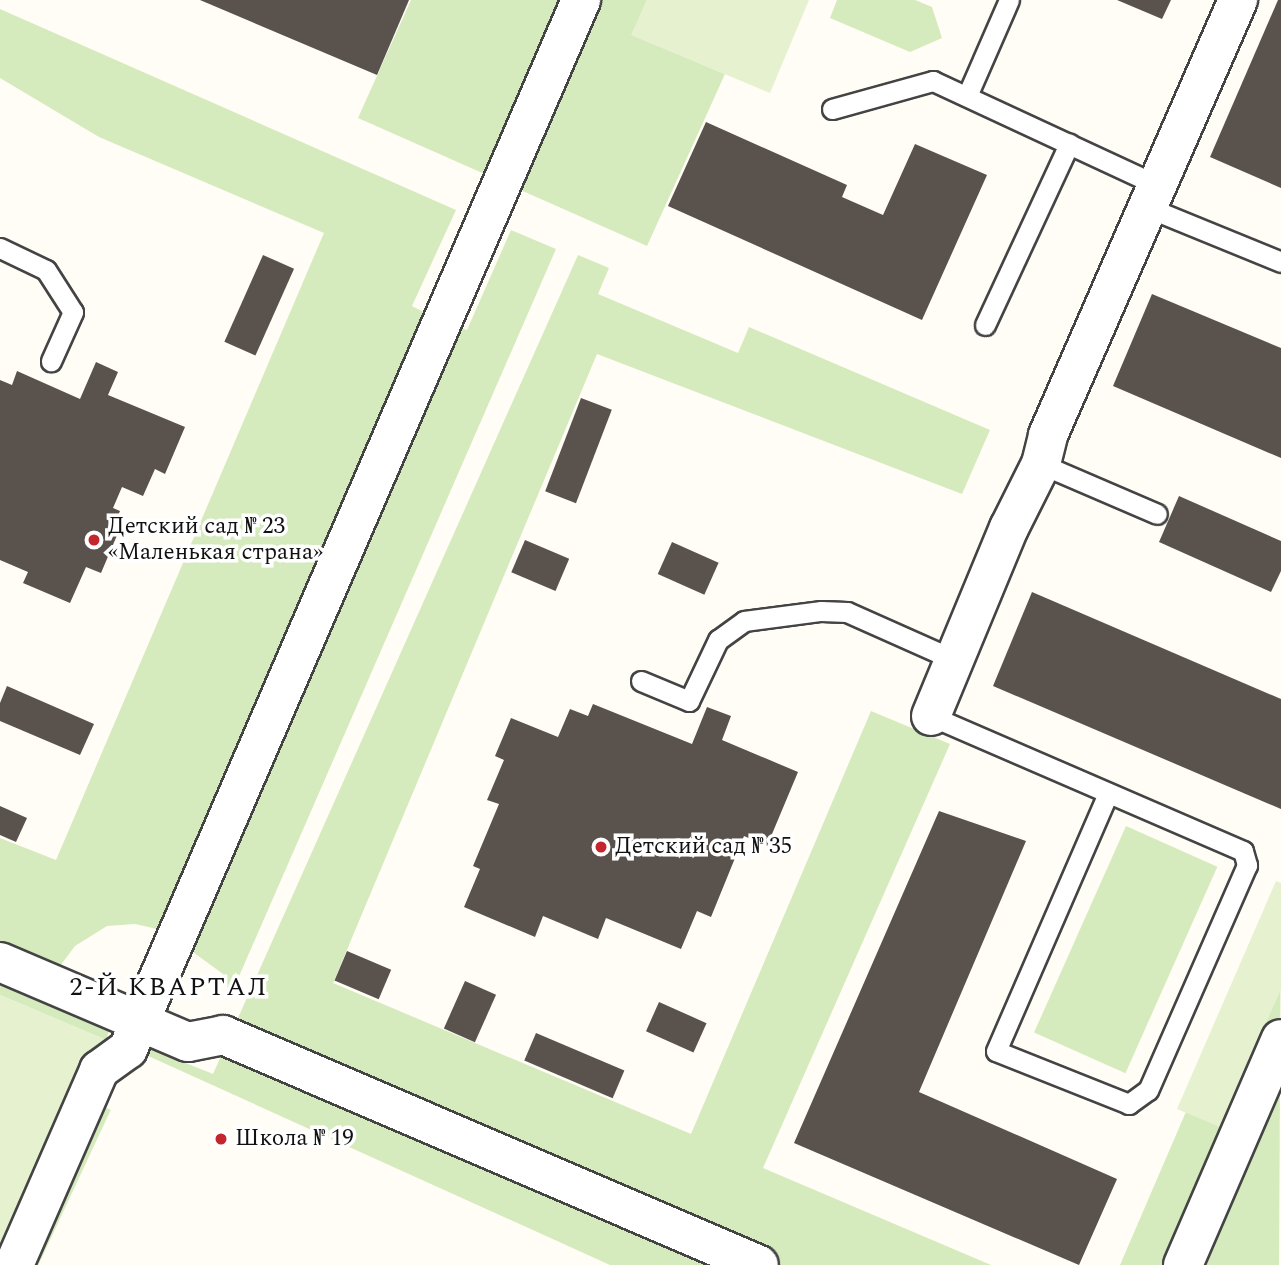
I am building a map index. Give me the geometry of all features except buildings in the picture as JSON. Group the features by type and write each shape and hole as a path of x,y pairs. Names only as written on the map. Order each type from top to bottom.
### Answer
{"street":[{"path":"13,1265 99,1070 128,1049 581,0"},
{"path":"931,716 1009,528 1041,464 1048,435 1238,0"},
{"path":"0,962 188,1042 223,1035 759,1265"},
{"path":"1183,1265 1281,1040"}],"lane":[{"path":"967,96 1009,0"},
{"path":"831,108 933,81 1069,144 1154,197 1281,262"},
{"path":"985,325 1069,144"},
{"path":"0,248 46,270 73,312 51,361"},
{"path":"1041,464 1157,514"},
{"path":"641,681 689,701 718,640 744,621 821,611 847,612 955,660"},
{"path":"931,716 1243,851 1247,865 1148,1090 1129,1104 996,1051 1108,793"}],"green space":[{"path":"411,0 647,0 632,35 725,74 647,246 358,118"},
{"path":"647,0 809,0 770,93 631,35"},
{"path":"837,0 915,0 932,7 942,38 910,52 830,18"},
{"path":"0,9 456,210 412,306 431,316 166,931 135,924 107,926 75,946 57,970 0,945 0,838 56,860 324,233 99,137 0,78"},
{"path":"511,230 556,249 230,997 223,974 182,944 450,324 467,330"},
{"path":"578,255 609,268 598,294 738,353 749,327 990,430 962,494 597,354 333,983 691,1134 871,711 950,744 763,1168 991,1265 610,1265 146,1055 151,1049 213,1074"},
{"path":"1126,826 1217,867 1125,1073 1034,1032"},
{"path":"1276,881 1281,883 1281,989 1220,1127 1177,1109"},
{"path":"1281,891 1279,1265 1120,1265"},
{"path":"0,983 109,1031 106,1040 0,995"},
{"path":"0,995 106,1040 7,1265 0,1265"},
{"path":"98,1104 111,1110 38,1265 24,1264"}],"place":[{"name":"Детский сад № 23 «Маленькая страна»","path":"94,540"},
{"name":"Детский сад № 35","path":"601,847"},
{"name":"Школа № 19","path":"221,1139"}],"district":[{"name":"2-Й КВАРТАЛ","path":"169,988"}]}
